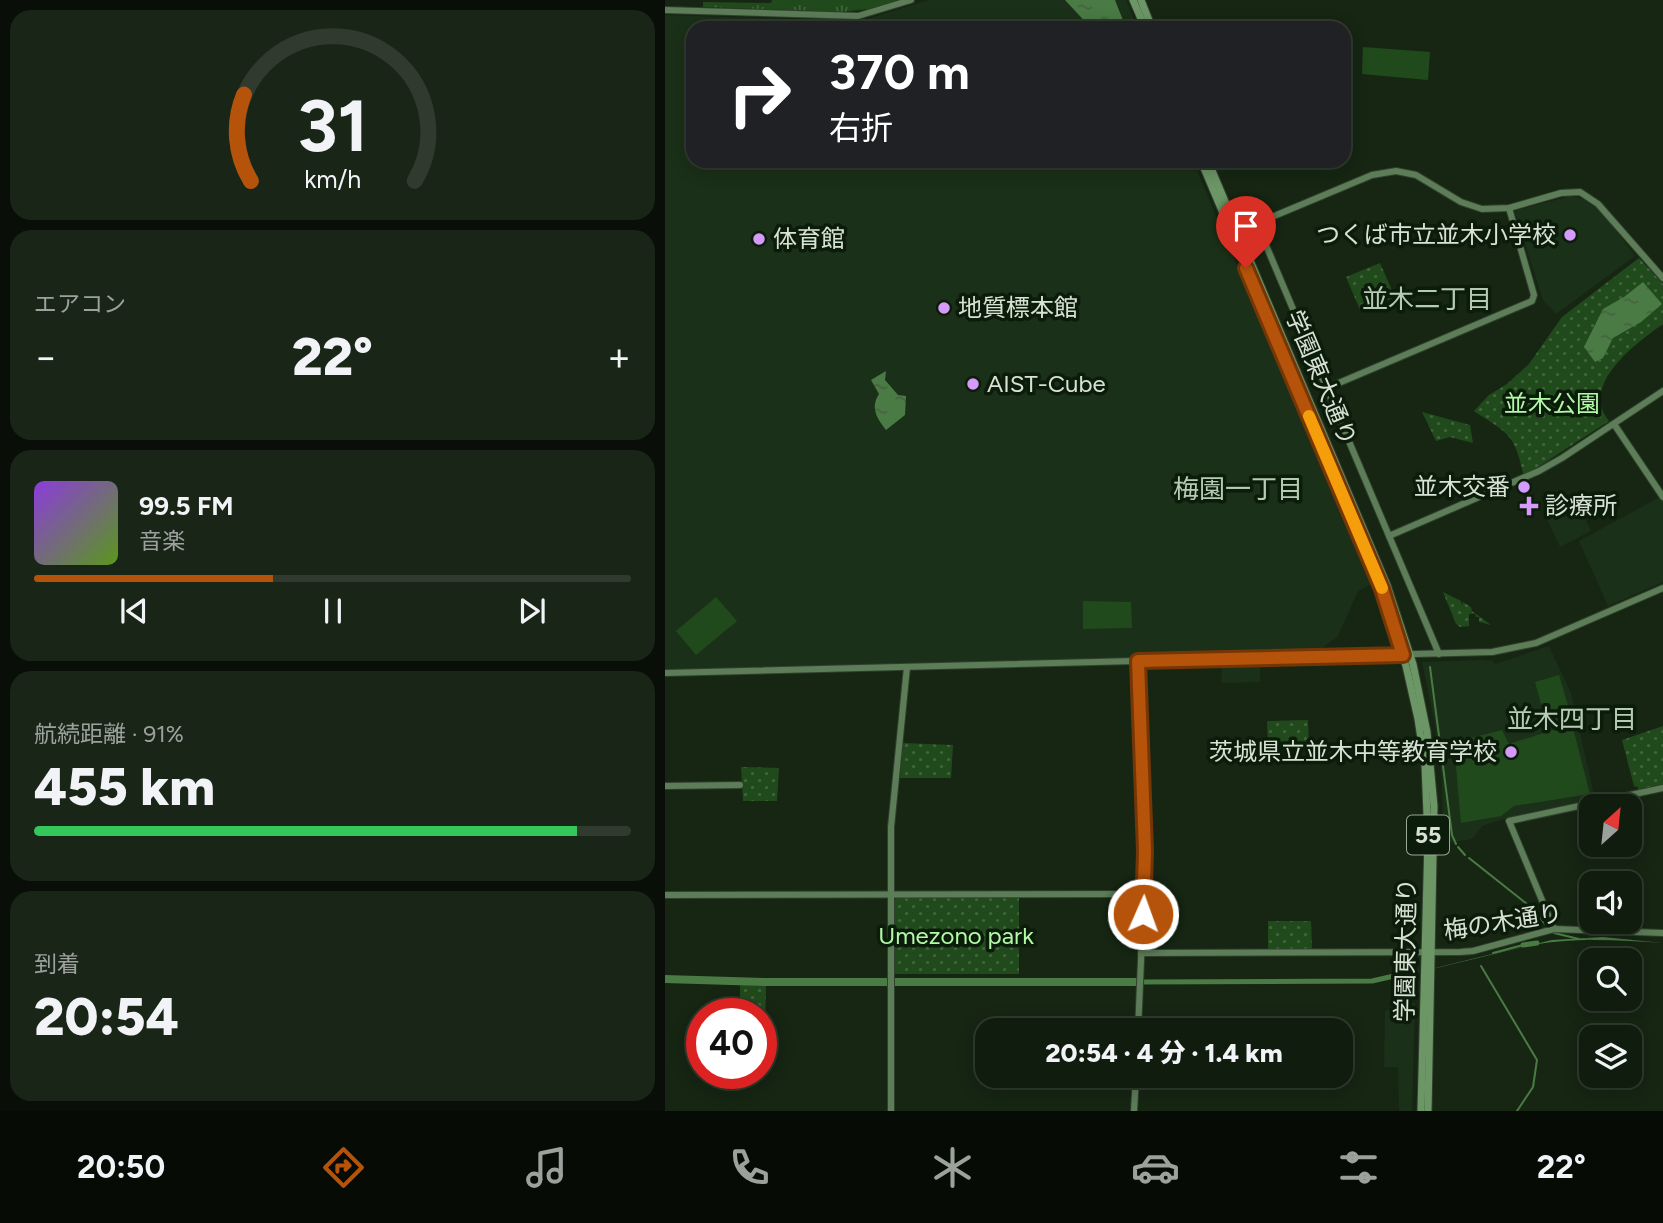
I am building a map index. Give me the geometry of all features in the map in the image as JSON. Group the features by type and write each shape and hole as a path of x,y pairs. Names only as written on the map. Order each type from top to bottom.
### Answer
{"main road":[{"path":"1133,0 1142,21"},
{"path":"1141,0 1149,21"},
{"name":"学園東大通り","path":"1204,168 1235,232 1387,584 1427,732 1433,786 1435,843 1421,1111"},
{"name":"学園東大通り","path":"1211,168 1235,232"},
{"name":"学園東大通り","path":"1428,1111 1429,952"}],"street":[{"path":"665,10 858,16 911,0"},
{"path":"1235,232 1382,172 1396,171 1416,175 1461,202 1490,210 1509,208 1568,191 1587,195 1663,278"},
{"path":"1327,388 1532,301 1534,295 1509,208"},
{"path":"1257,223 1439,653"},
{"path":"1389,536 1539,471 1663,391"},
{"path":"1614,424 1663,497"},
{"path":"665,673 1492,652 1529,645 1663,588"},
{"path":"1138,661 1144,842 1139,1018"},
{"path":"891,1111 891,827 907,667"},
{"path":"665,786 740,785"},
{"path":"1554,929 1509,821 1663,788"},
{"path":"665,895 1144,894"},
{"name":"梅の木通り","path":"1141,953 1473,951 1554,929 1663,933"},
{"path":"1134,1111 1135,1088"}],"shaded area":[{"path":"929,0 1126,0 1135,21 851,21 867,19"},
{"path":"665,15 851,21 686,21 686,168 1196,168 1371,584 1358,591 1338,636 1317,652 1264,653 1263,656 665,671"},
{"name":"つくば市立並木小学校","path":"1571,196 1583,199 1602,212 1635,256 1556,314 1543,300 1515,213 1517,210"},
{"path":"1660,497 1663,501 1663,582 1608,606 1579,541"},
{"path":"1577,501 1591,531 1560,547 1545,515"},
{"name":"茨城県立並木中等教育学校","path":"1549,646 1571,693 1594,794 1579,794 1579,803 1504,819 1482,826 1473,838 1443,843 1442,779 1435,725 1422,662 1484,660 1493,661 1495,664"},
{"path":"1260,662 1260,682 1222,683 1221,663"},
{"path":"1400,1003 1415,1003 1412,1111 1399,1111 1398,1067 1384,1067 1385,1011"}],"green space":[{"path":"772,0 898,0 869,9 842,12 703,7 703,2 771,3"},
{"path":"1363,47 1430,52 1428,80 1362,74"},
{"name":"並木公園","path":"1639,258 1663,284 1663,324 1626,354 1606,379 1601,393 1602,407 1609,421 1524,476 1517,451 1509,436 1474,411 1489,395 1507,384 1529,364 1562,317"},
{"path":"1380,263 1395,297 1361,312 1346,277"},
{"path":"1422,412 1470,425 1473,443 1450,437 1436,441"},
{"path":"1443,592 1461,601 1462,606 1463,602 1471,607 1475,613 1469,614 1469,626 1460,627 1456,624"},
{"path":"716,597 737,621 696,655 676,631"},
{"path":"1083,601 1131,602 1132,628 1083,629"},
{"path":"1475,613 1491,625 1479,622"},
{"path":"1559,675 1573,722 1548,728 1535,682"},
{"path":"1308,720 1309,747 1268,748 1267,721"},
{"path":"1572,724 1590,794 1514,806 1501,816 1461,823 1454,745 1502,730 1509,744"},
{"path":"1663,726 1663,784 1638,790 1638,787 1634,786 1622,740"},
{"path":"903,743 953,745 951,778 900,778"},
{"path":"741,767 779,768 777,801 743,801"},
{"name":"Umezono park","path":"898,897 1019,898 1019,974 893,974 893,901"},
{"path":"1268,921 1311,921 1312,949 1268,949"},
{"path":"740,985 766,986 766,998 740,998"}],"water":[{"path":"1065,0 1115,0 1123,21 1084,21"},
{"path":"1643,282 1662,304 1641,322 1613,338 1603,358 1595,362 1584,347 1603,309"},
{"path":"886,371 885,380 898,395 906,396 905,415 886,430 876,413 875,404 879,394 871,380"},
{"path":"1603,937 1663,943 1592,940 1527,946 1552,940"},
{"path":"1527,946 1416,973 1482,956"}],"waterway":[{"path":"1430,667 1452,835 1456,844"},
{"path":"1458,847 1465,855"},
{"path":"1469,858 1532,908 1545,924"},
{"path":"1554,933 1579,939"},
{"path":"1523,945 1537,943"},
{"path":"1493,953 1523,945"},
{"path":"1481,966 1537,1060 1533,1087 1517,1111"},
{"path":"1136,982 1372,981 1416,971"},
{"path":"665,979 766,982 1136,982"}],"slow traffic":[{"path":"1309,416 1382,588"}],"place":[{"name":"つくば市立並木小学校","path":"1570,235"},
{"name":"体育館","path":"759,239"},
{"name":"地質標本館","path":"944,308"},
{"name":"AIST-Cube","path":"973,384"},
{"name":"並木交番","path":"1524,487"},
{"name":"診療所","path":"1529,506"},
{"name":"茨城県立並木中等教育学校","path":"1511,752"}],"district":[{"name":"並木二丁目","path":"1427,299"},
{"name":"梅園一丁目","path":"1238,489"},
{"name":"並木四丁目","path":"1572,719"}],"route":[{"path":"1143,914 1145,851 1138,661 1403,655 1382,589 1246,268"}]}
